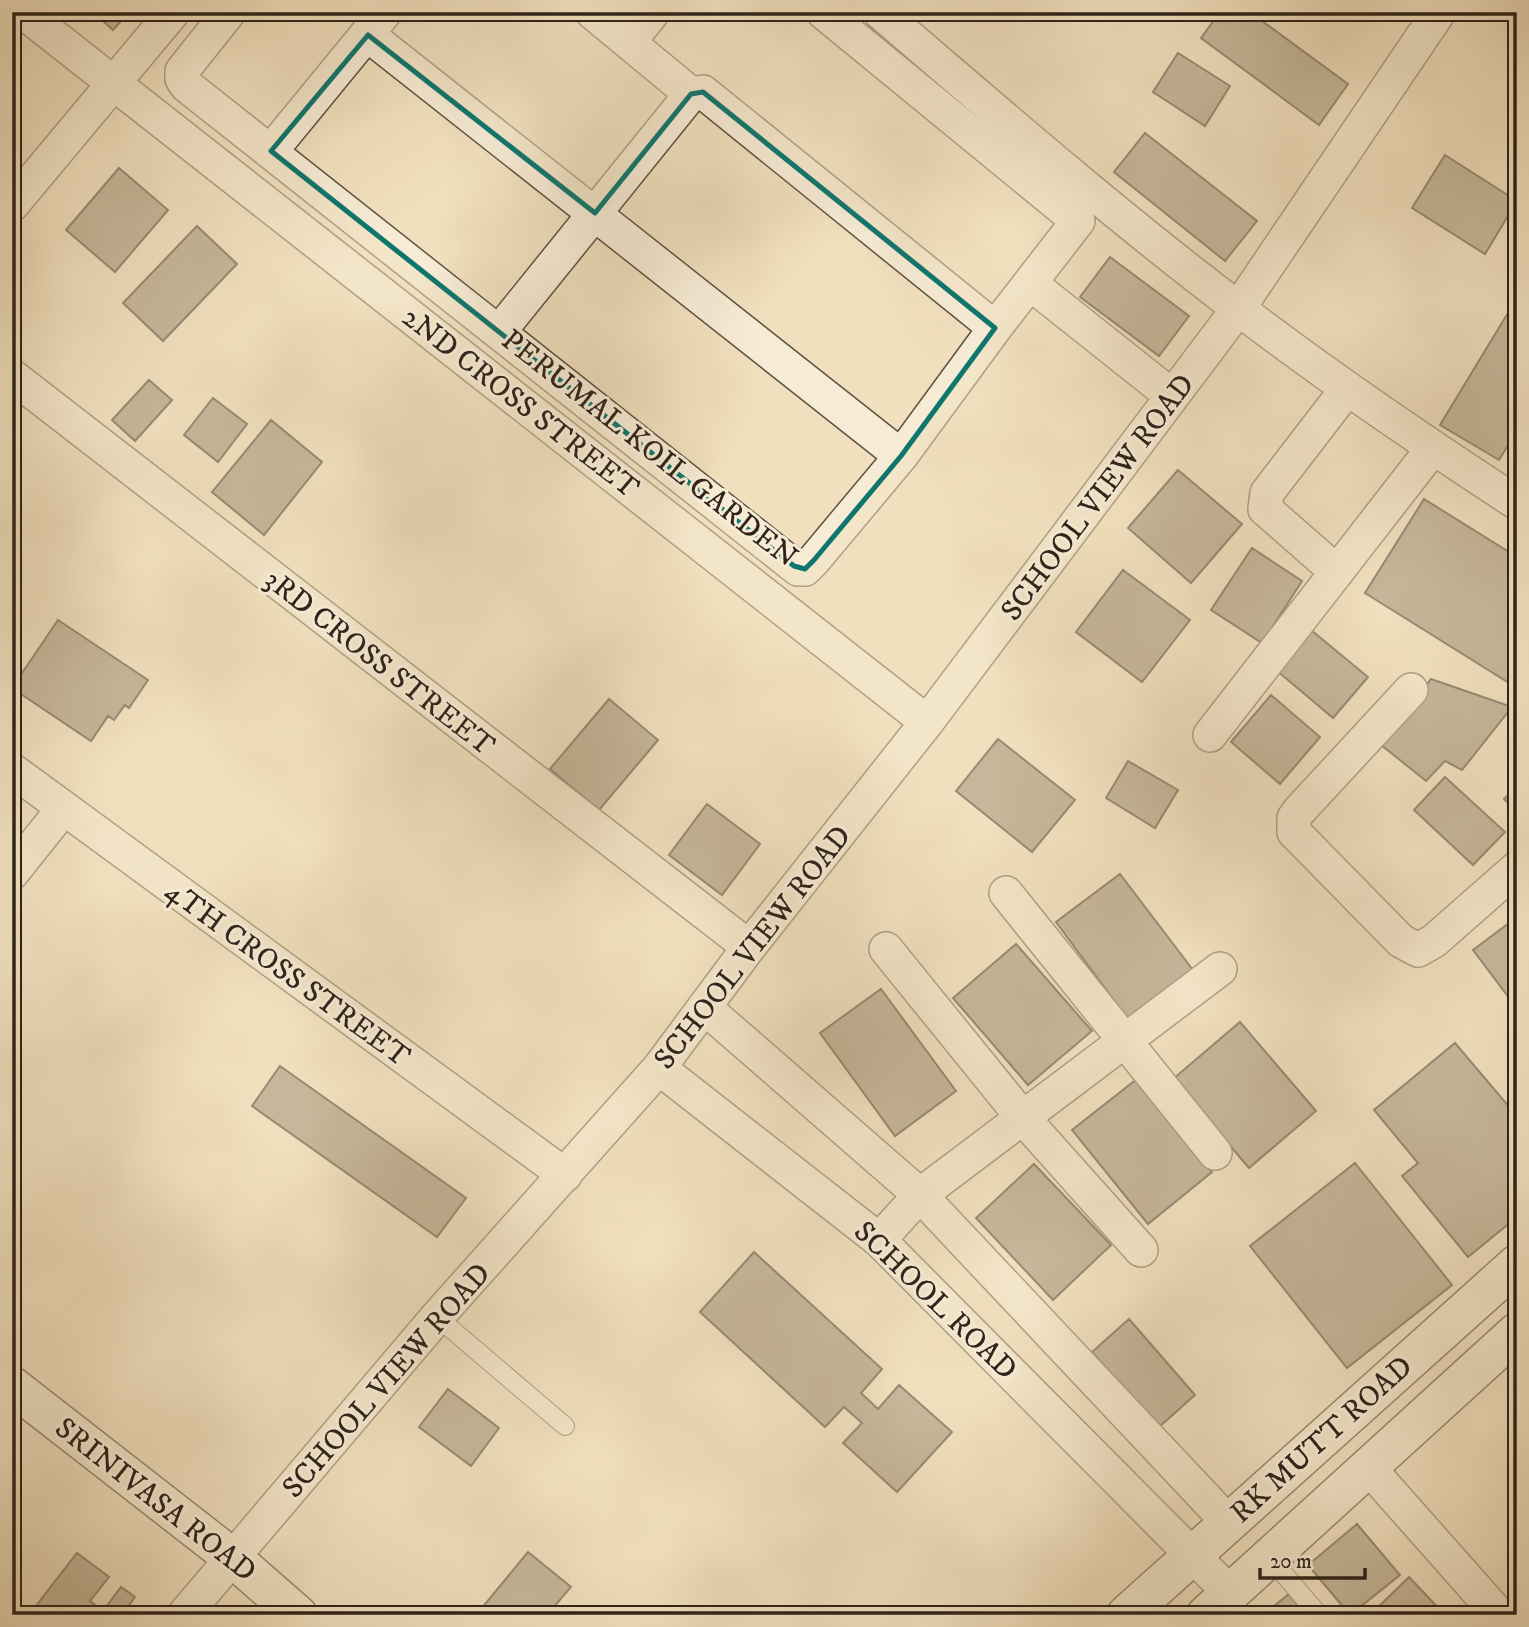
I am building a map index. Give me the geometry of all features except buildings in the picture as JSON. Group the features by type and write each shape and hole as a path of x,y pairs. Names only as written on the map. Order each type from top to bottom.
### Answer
{"main road":[{"name":"RK MUTT ROAD","path":"1126,1615 1517,1264"},
{"name":"RK MUTT ROAD","path":"1215,1608 1517,1332"},
{"name":"SRINIVASA ROAD","path":"12,1386 234,1559 298,1615"}],"street":[{"name":"2ND CROSS STREET","path":"23,12 927,722"},
{"path":"12,205 173,12"},
{"name":"PERUMAL KOIL GARDEN","path":"229,12 182,71 182,79 799,569 805,569 814,560 901,456 1078,221 823,12"},
{"path":"592,12 691,94"},
{"path":"629,42 653,12"},
{"path":"880,12 1097,197 1238,309 1347,389 1517,503"},
{"name":"SCHOOL VIEW ROAD","path":"234,1559 437,1317 659,1068 749,947 927,722 1238,309 1439,12"},
{"path":"271,151 377,24 595,213 901,456"},
{"path":"499,332 691,94 703,92 995,328"},
{"path":"1031,284 1172,396"},
{"name":"3RD CROSS STREET","path":"12,376 749,947"},
{"path":"1337,572 1265,509 1267,493 1347,389"},
{"path":"1210,735 1433,448"},
{"path":"1411,690 1294,818 1294,832 1401,941 1418,950 1434,941 1517,868"},
{"name":"4TH CROSS STREET","path":"12,770 565,1175"},
{"path":"12,873 63,808"},
{"path":"1006,893 1215,1153"},
{"path":"886,949 1023,1118 1141,1250"},
{"path":"880,1240 920,1195 1220,969"},
{"path":"704,1007 920,1195 1228,1522"},
{"name":"SCHOOL ROAD","path":"659,1068 880,1240 1192,1555 1215,1608"},
{"path":"1368,1466 1499,1615"},
{"path":"184,1615 234,1559"}],"lane":[{"path":"437,1317 565,1426"},
{"path":"1269,1557 1319,1615"}],"highlighted area":[{"path":"368,35 595,213 691,94 703,92 995,328 901,456 814,560 805,569 794,566 271,151"}]}
